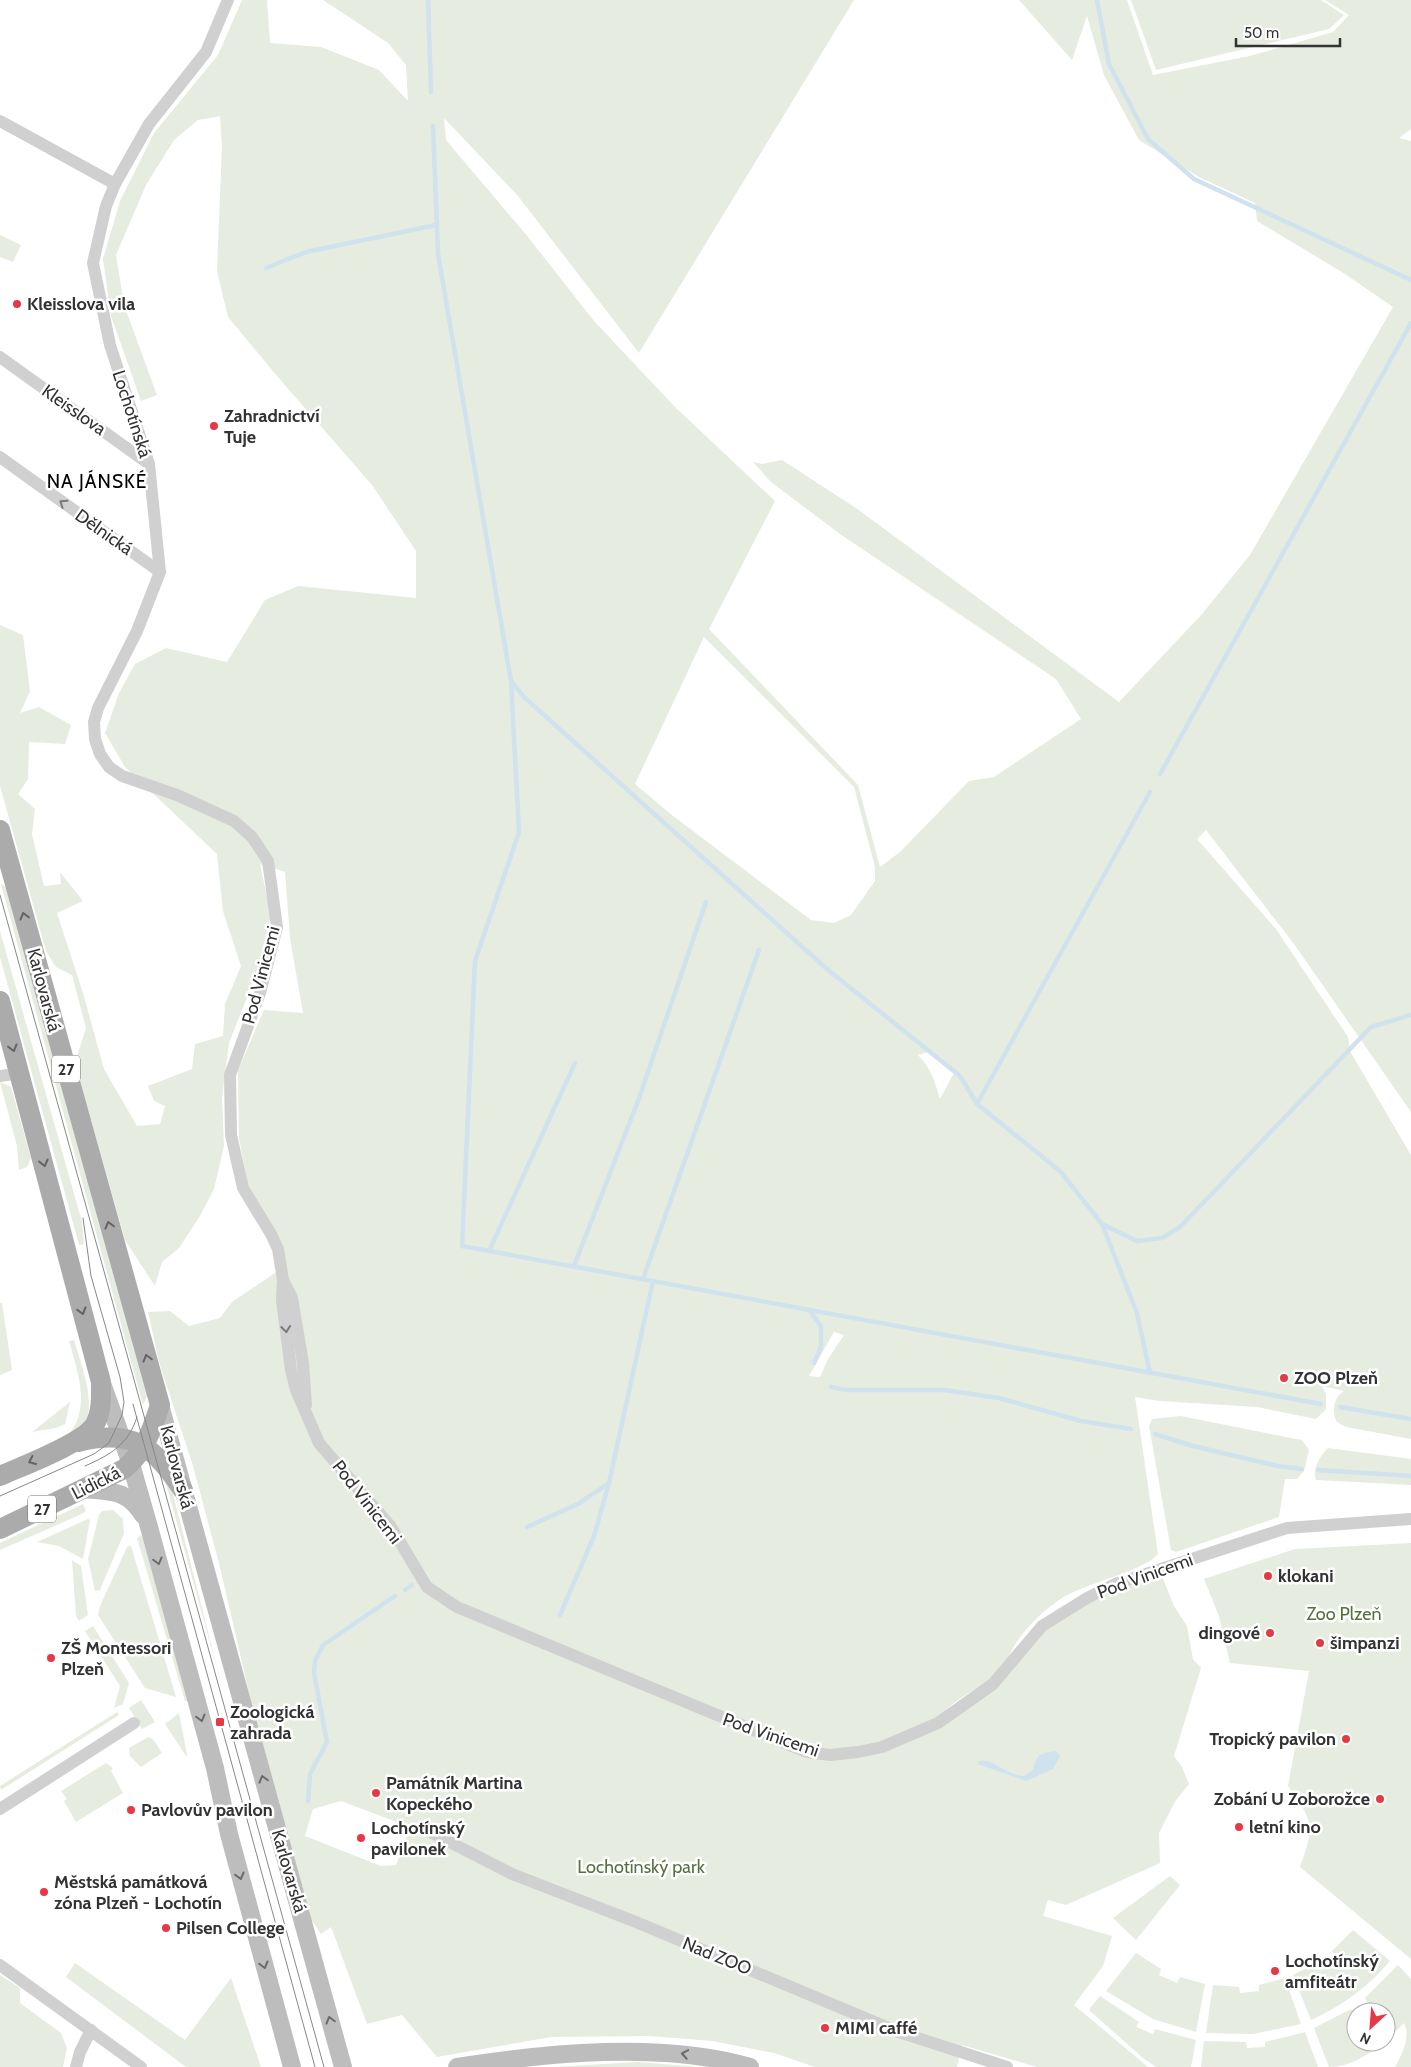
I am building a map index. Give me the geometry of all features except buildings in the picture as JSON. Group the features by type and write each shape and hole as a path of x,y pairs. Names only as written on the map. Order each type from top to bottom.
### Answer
{"main road":[{"name":"Karlovarská","path":"0,830 5,868 160,1405 342,2067"},
{"path":"0,1001 102,1382 131,1464 149,1527 215,1768 229,1834 292,2067"},
{"path":"0,1476 84,1436 95,1424 100,1411 102,1382"},
{"name":"Lidická","path":"0,1529 110,1477 131,1464 144,1446 160,1405"},
{"path":"64,1446 110,1436 118,1430"},
{"path":"118,1430 144,1446 165,1465 183,1490"},
{"path":"83,1490 120,1492 135,1503 149,1527"},
{"path":"456,2067 547,2055 673,2052 750,2067"}],"street":[{"name":"Lochotínská","path":"100,754 95,740 94,722 98,708 137,631 160,572 148,464 110,345 93,262 106,206 115,184 149,124 206,52 228,0"},
{"path":"0,121 115,184"},
{"name":"Kleisslova","path":"0,357 148,464"},
{"name":"Dělnická","path":"0,457 160,572"},
{"name":"Pod Vinicemi","path":"100,754 110,767 122,776 177,795 234,821 252,836 261,847 268,861 277,926 260,993 230,1075 231,1135 243,1188 278,1249 284,1280 282,1300 291,1370 305,1412 319,1443 391,1527 427,1587 450,1603 787,1744 807,1752 830,1755 882,1747 938,1723 994,1684 1042,1626 1087,1598 1115,1584 1287,1528 1411,1519"},
{"path":"0,1076 20,1073"},
{"path":"0,1809 134,1723"},
{"name":"Nad ZOO","path":"432,1833 512,1874 636,1922 896,2031 1006,2067"},
{"path":"0,1965 141,2067"},
{"path":"76,2067 80,2052 90,2030"},
{"path":"500,2067 516,2059"}],"green space":[{"name":"Lochotínský park","path":"242,0 267,0 270,43 321,47 379,70 408,101 406,65 388,43 323,0 854,0 639,353 518,196 444,118 446,140 528,237 594,321 675,407 775,501 709,629 858,785 880,867 900,852 969,781 994,777 1081,719 1056,679 840,534 771,482 753,462 762,464 782,460 856,508 1119,702 1202,614 1250,555 1393,307 1345,274 1257,221 1255,203 1199,177 1139,140 1104,75 1087,16 1072,60 1019,0 1127,0 1153,75 1250,56 1333,32 1349,15 1325,0 1411,0 1411,129 1399,138 1411,141 1411,1112 1294,944 1206,830 1197,839 1276,929 1348,1037 1351,1053 1411,1155 1411,1439 1346,1427 1337,1422 1334,1414 1336,1400 1344,1391 1322,1386 1326,1394 1326,1409 1316,1419 1257,1407 1160,1401 1135,1397 1158,1554 1141,1566 1085,1587 1055,1603 1026,1630 995,1675 953,1704 941,1715 994,1684 1042,1626 1159,1569 1174,1606 1187,1626 1193,1659 1201,1668 1174,1756 1182,1767 1189,1784 1174,1803 1159,1833 1160,1863 1066,1905 1048,1900 1043,1916 1112,1936 1103,1966 1074,2005 1148,2067 1037,2067 962,2045 957,2067 815,2067 774,2053 712,2041 649,2036 551,2037 437,2057 402,2015 367,2024 331,1927 321,1934 311,1919 249,1693 220,1567 193,1466 159,1362 148,1312 170,1311 189,1326 220,1318 232,1302 281,1269 283,1245 248,1185 239,1138 238,1070 264,1010 303,1013 290,938 285,872 260,864 271,916 255,977 229,1043 222,1098 224,1146 214,1189 200,1216 179,1248 162,1262 155,1286 125,1240 75,1062 86,1028 72,975 56,967 46,951 0,786 0,625 23,635 30,691 20,713 39,707 71,725 65,744 29,742 28,779 18,794 35,809 32,834 44,886 61,884 60,872 83,901 57,913 83,993 104,1069 137,1126 160,1124 165,1106 154,1101 148,1086 192,1069 195,1044 223,1036 225,1004 241,966 223,911 217,854 125,767 105,733 119,693 135,664 166,648 227,662 265,600 298,586 416,598 416,551 372,485 228,317 217,271 222,147 220,116 198,120 174,140 146,185 116,255 124,305 157,395 141,401 111,316 103,259 120,201 154,133 218,55","holes":["704,637 854,787 875,867 875,881 851,915 834,923 811,920 673,816 635,784","931,1051 955,1071 940,1099 929,1070 918,1055","834,1332 844,1335 828,1359 820,1377 809,1376","341,1801 410,1827 396,1865 381,1866 305,1836 313,1809"]},
{"path":"1131,0 1321,0 1344,15 1329,29 1156,70"},
{"path":"0,235 21,245 13,262 0,257"},
{"path":"1,884 6,887 148,1394 143,1405"},
{"path":"0,931 82,1222 84,1244 79,1245 0,957"},
{"path":"0,1082 11,1087 31,1158 27,1167 19,1170 17,1146"},
{"path":"0,1303 2,1303 12,1370 0,1375"},
{"path":"74,1340 88,1390 89,1410 84,1423 70,1433 80,1411 81,1400 78,1376 69,1341"},
{"path":"70,1402 65,1424 56,1428 32,1432"},
{"path":"1181,1416 1302,1440 1309,1450 1304,1471 1297,1479 1285,1479 1279,1517 1176,1552 1171,1550 1149,1426 1152,1419"},
{"path":"1328,1448 1411,1459 1411,1485 1316,1480 1315,1471 1318,1463"},
{"path":"165,1480 171,1486 220,1679"},
{"path":"83,1504 86,1511 82,1514 0,1550 0,1543"},
{"path":"113,1510 123,1519 124,1533 100,1590 95,1591 88,1559 99,1515 102,1511"},
{"path":"88,1519 90,1520 83,1559 59,1546 37,1542"},
{"path":"142,1535 188,1701 185,1701 137,1538"},
{"name":"Zoo Plzeň","path":"1411,1543 1411,1959 1300,1867 1310,1832 1309,1824 1303,1808 1288,1786 1309,1671 1230,1663 1219,1616 1204,1579 1295,1549"},
{"path":"131,1546 176,1697 145,1688 98,1615 100,1606 127,1547"},
{"path":"72,1560 81,1566 88,1615 79,1621 76,1616"},
{"path":"93,1626 129,1683 123,1704 114,1708 120,1686 85,1631"},
{"path":"141,1700 155,1722 142,1729 129,1708"},
{"path":"117,1712 119,1715 1,1790 0,1786"},
{"path":"179,1713 187,1755 186,1756 165,1724"},
{"path":"148,1737 153,1739 162,1753 141,1767 130,1756 129,1748"},
{"path":"106,1763 113,1768 111,1771 123,1793 76,1822 64,1801 67,1799 61,1791"},
{"path":"1170,1876 1180,1885 1136,1940 1113,1918"},
{"path":"1353,1930 1390,1961 1354,1995 1333,2009 1311,2020 1293,1975 1316,1963 1320,1968 1336,1956 1332,1951"},
{"path":"1136,1953 1161,1969 1159,1975 1177,1983 1180,1977 1205,1984 1196,2032 1153,2019 1106,1991"},
{"path":"75,1963 185,2040 231,1978 261,2067 186,2067 66,1977"},
{"path":"1398,1965 1411,1979 1411,2067 1395,2067 1403,2051 1407,2034 1404,2023 1396,2031 1396,2002 1367,2002 1365,1998"},
{"path":"0,1975 20,1988 20,2003 61,2033 67,2048 63,2067 0,2067"},
{"path":"1285,1978 1301,2024 1253,2034 1206,2033 1213,1985 1239,1987 1240,1993 1259,1991 1259,1985"},
{"path":"1100,1996 1139,2022 1136,2027 1153,2034 1155,2029 1196,2040 1191,2067 1156,2067 1143,2058 1090,2011 1090,2008"},
{"path":"1346,2012 1346,2052 1371,2052 1351,2063 1329,2067 1314,2028"},
{"path":"1305,2032 1318,2067 1201,2067 1204,2041 1246,2042 1247,2048 1265,2047 1265,2042"},
{"path":"638,2062 699,2067 553,2067"}],"water":[{"path":"1056,1751 1060,1756 1053,1769 1026,1781 978,1764 979,1761 990,1762 1012,1773 1024,1776 1033,1770 1036,1760 1040,1755"}],"waterway":[{"path":"428,0 431,92"},
{"path":"1097,0 1109,64 1148,139 1194,179 1411,280"},
{"path":"433,126 438,254 511,681 524,697 827,969 960,1076 977,1104 1060,1171 1102,1224 1137,1241 1162,1238 1180,1227 1371,1027 1411,1015"},
{"path":"266,268 306,252 436,225"},
{"path":"1160,774 1411,323"},
{"path":"511,681 519,832 475,961 462,1246 1321,1404"},
{"path":"977,1104 1150,792"},
{"path":"574,1266 638,1101 706,902"},
{"path":"643,1279 759,950"},
{"path":"489,1251 575,1063"},
{"path":"1102,1224 1137,1313 1150,1373"},
{"path":"560,1615 594,1536 609,1483 653,1281"},
{"path":"809,1310 821,1326 821,1347 814,1363"},
{"path":"831,1387 847,1390 944,1390 999,1398 1081,1421 1131,1429"},
{"path":"1340,1407 1411,1419"},
{"path":"1155,1434 1193,1446 1278,1466 1302,1469"},
{"path":"1318,1470 1411,1476"},
{"path":"527,1527 578,1504 609,1483"},
{"path":"405,1590 412,1585"},
{"path":"308,1801 310,1774 327,1742 314,1673 315,1661 323,1645 395,1596"}],"tram line":[{"path":"0,895 324,2067"},
{"path":"0,1496 94,1454 109,1443 122,1415 124,1402 120,1377 91,1276 83,1218"},
{"path":"133,1404 315,2067"},
{"path":"85,1466 117,1448 129,1435 137,1417"}],"place":[{"name":"Kleisslova vila","path":"17,304"},
{"name":"Zahradnictví Tuje","path":"214,426"},
{"name":"ZOO Plzeň","path":"1284,1378"},
{"name":"klokani","path":"1268,1576"},
{"name":"dingové","path":"1270,1633"},
{"name":"šimpanzi","path":"1320,1643"},
{"name":"ZŠ Montessori Plzeň","path":"51,1658"},
{"name":"Zoologická zahrada","path":"220,1722"},
{"name":"Tropický pavilon","path":"1346,1739"},
{"name":"Památník Martina Kopeckého","path":"376,1793"},
{"name":"Zobání U Zoborožce","path":"1380,1799"},
{"name":"Pavlovův pavilon","path":"131,1810"},
{"name":"letní kino","path":"1239,1827"},
{"name":"Lochotínský pavilonek","path":"361,1838"},
{"name":"Městská památková zóna Plzeň - Lochotín","path":"44,1892"},
{"name":"Pilsen College","path":"166,1928"},
{"name":"Lochotínský amfiteátr","path":"1275,1971"},
{"name":"MIMI caffé","path":"825,2028"}],"district":[{"name":"NA JÁNSKÉ","path":"97,481"}]}
